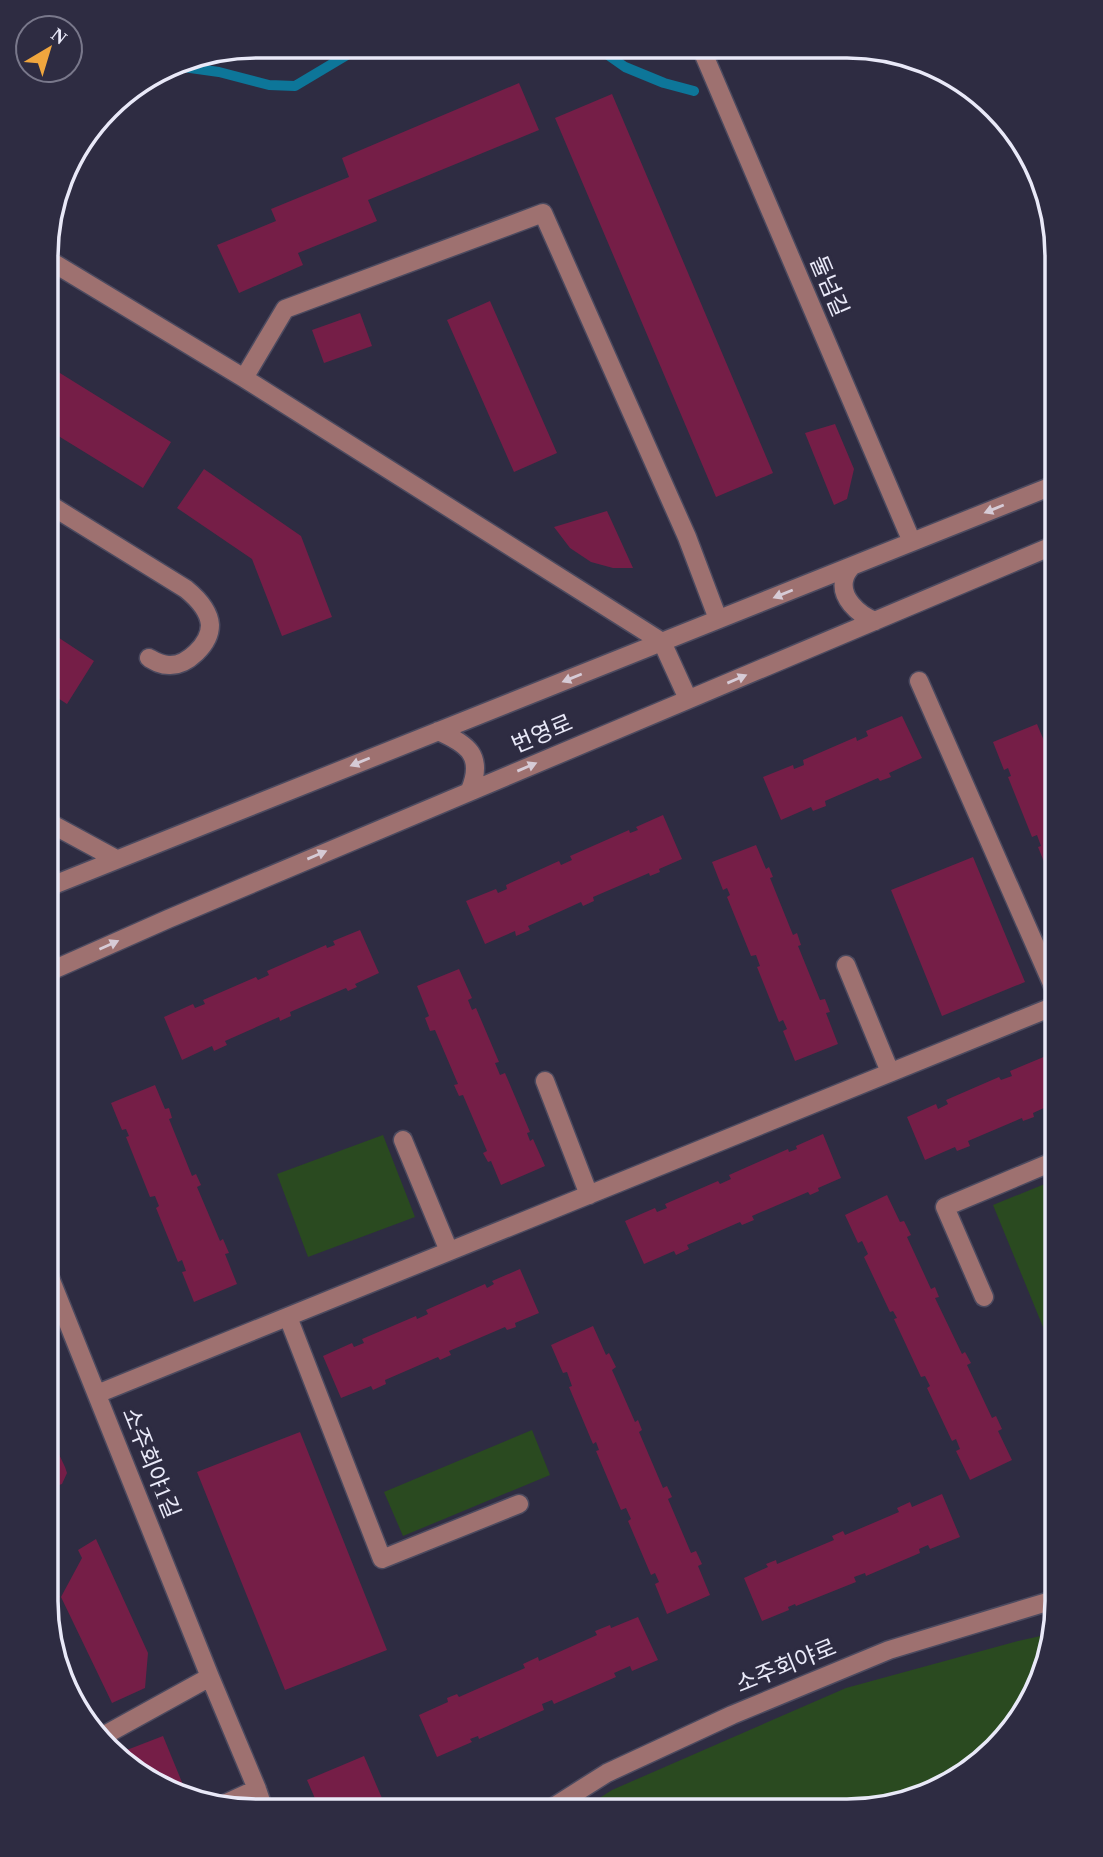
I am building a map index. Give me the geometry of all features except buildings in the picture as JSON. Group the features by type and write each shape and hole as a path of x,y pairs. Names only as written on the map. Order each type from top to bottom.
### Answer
{"street":[{"name":"둘넘길","path":"705,58 912,542"},
{"path":"244,377 285,309 543,213 687,537 718,620"},
{"path":"58,271 244,377 662,642 688,699"},
{"name":"번영로","path":"58,883 1045,489"},
{"path":"58,510 197,598 210,625 208,636 199,648 186,661 173,666 160,665 149,658"},
{"name":"번영로","path":"58,968 470,790 1045,549"},
{"path":"851,567 844,578 848,600 858,613 875,621"},
{"path":"919,681 1045,968"},
{"path":"438,731 466,745 473,756 476,770 470,790"},
{"path":"58,827 116,859"},
{"path":"846,965 890,1072"},
{"path":"97,1394 1045,1009"},
{"path":"545,1081 589,1195"},
{"path":"403,1140 449,1251"},
{"path":"984,1297 945,1206 1045,1165"},
{"name":"소주회야1길","path":"58,1298 260,1799"},
{"path":"288,1317 382,1559 519,1504"},
{"name":"소주회야로","path":"566,1799 607,1773 732,1715 889,1650 1045,1603"},
{"path":"109,1733 210,1677"},
{"path":"237,1798 257,1789"}],"green space":[{"path":"383,1135 415,1217 308,1257 277,1174"},
{"path":"1045,1184 1045,1332 993,1205"},
{"path":"532,1430 550,1475 403,1536 384,1492"},
{"path":"1042,1636 1035,1665 1019,1700 1004,1722 968,1758 923,1784 899,1793 861,1799 598,1799 612,1790 846,1688"}],"waterway":[{"path":"192,68 269,85 295,86 342,58"},
{"path":"612,58 625,67 664,83 694,91"}]}
